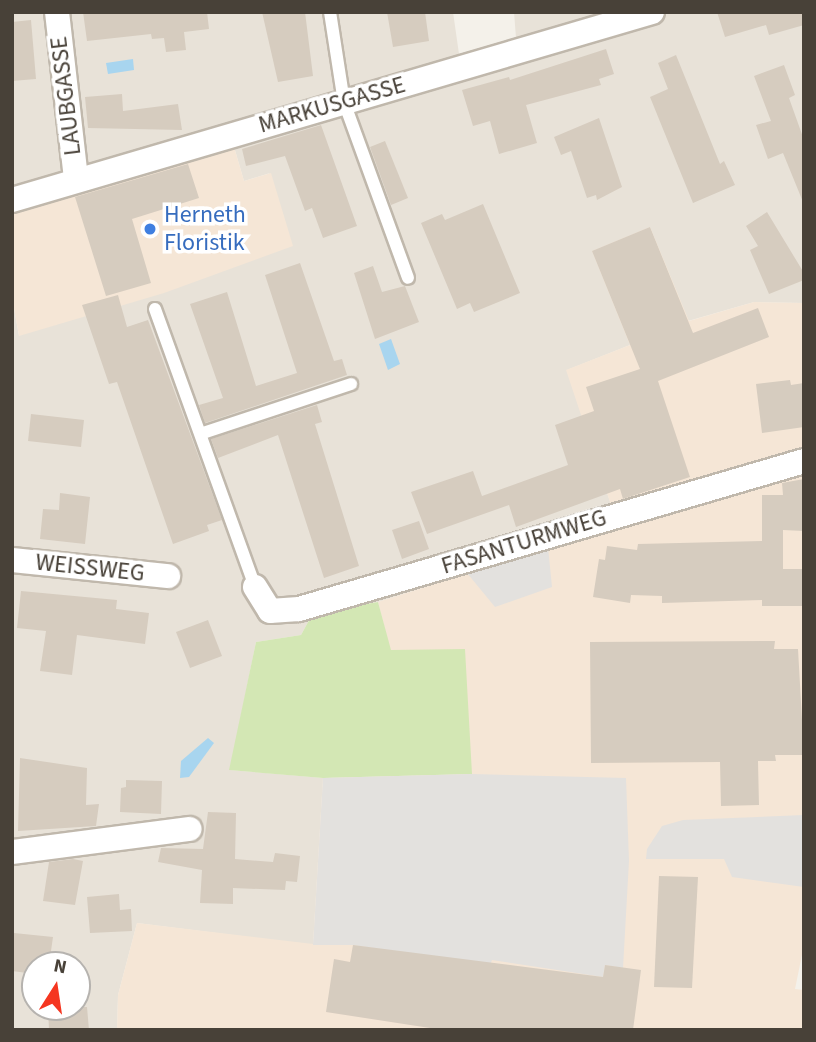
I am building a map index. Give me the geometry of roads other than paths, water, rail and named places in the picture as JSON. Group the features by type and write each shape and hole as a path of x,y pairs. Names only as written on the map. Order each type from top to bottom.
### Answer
{"street":[{"name":"LAUBGASSE","path":"57,12 76,180"},
{"name":"MARKUSGASSE","path":"12,200 652,12"},
{"name":"FASANTURMWEG","path":"255,587 271,611 299,609 804,461"},
{"name":"WEISSWEG","path":"12,560 168,576"},
{"path":"12,852 190,829"}],"lane":[{"path":"330,12 344,102 408,278"},
{"path":"155,309 203,433 255,587"},
{"path":"203,433 351,384"}],"water":[{"path":"133,59 134,70 108,74 106,63"},
{"path":"391,339 400,364 388,370 379,344"},
{"path":"208,738 214,743 189,777 180,778 181,761"}],"place":[{"name":"Herneth Floristik","path":"150,229"}]}
